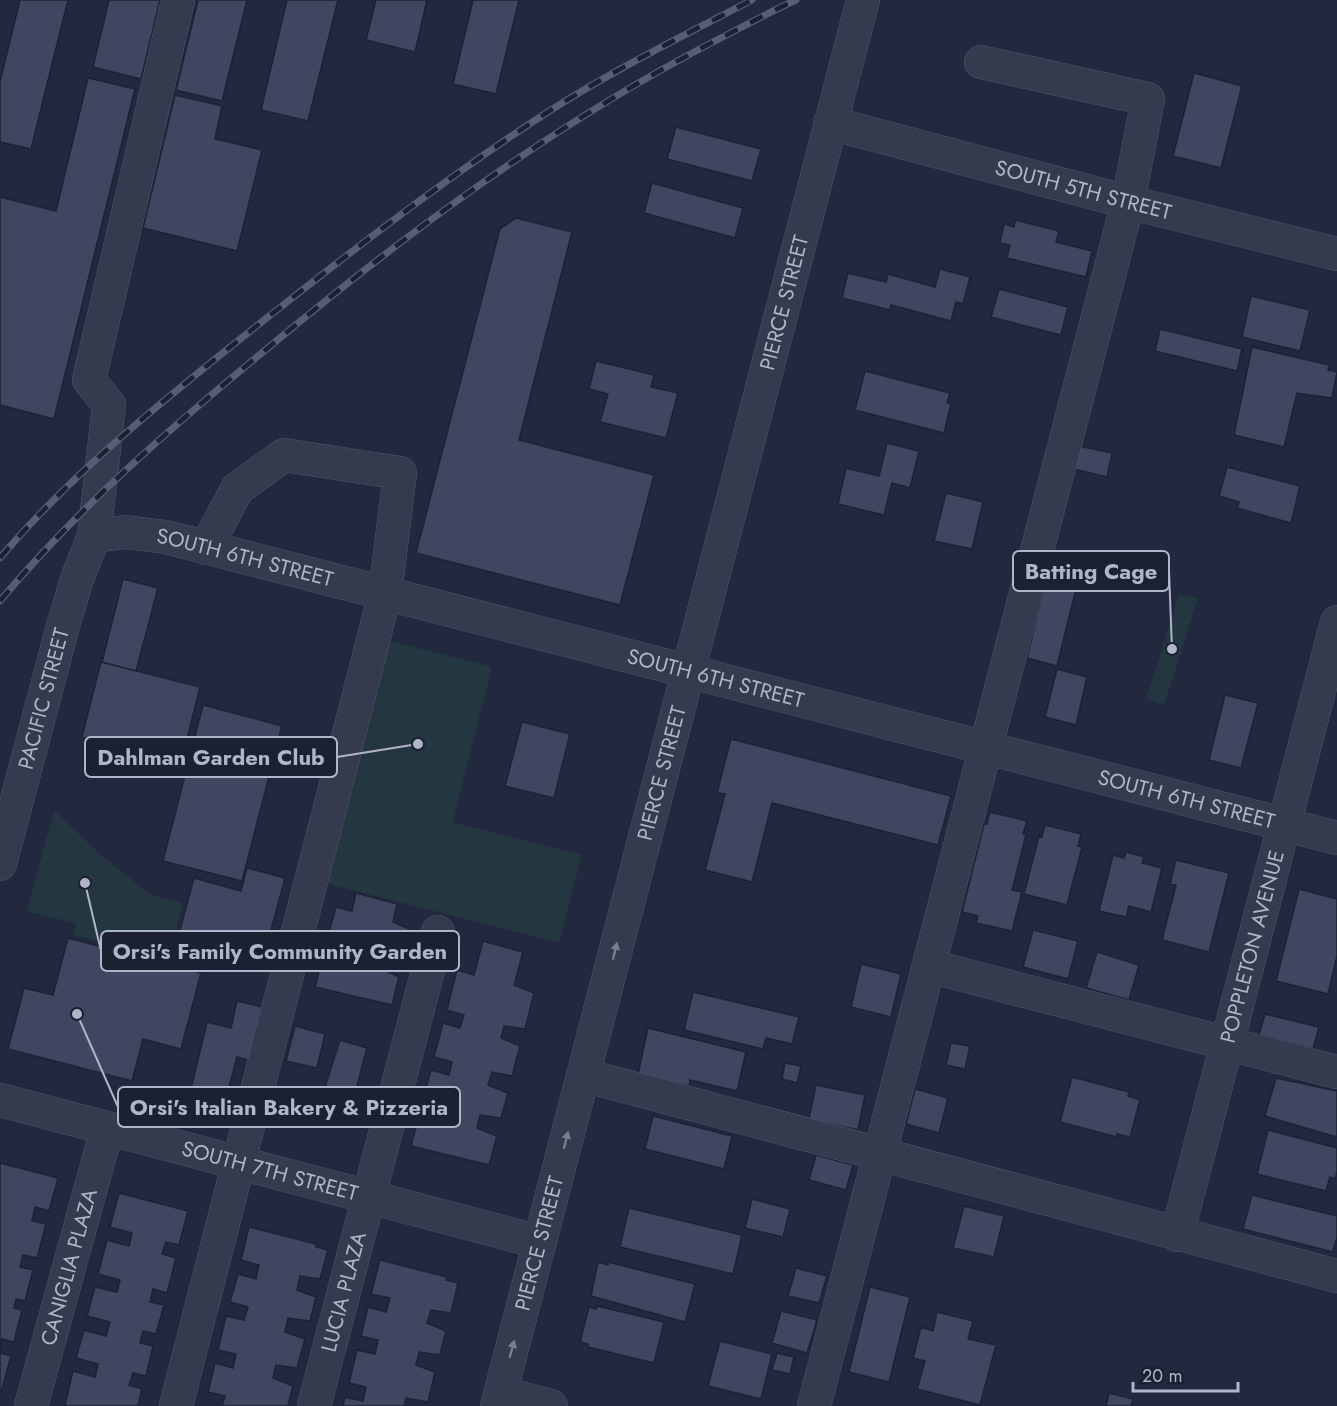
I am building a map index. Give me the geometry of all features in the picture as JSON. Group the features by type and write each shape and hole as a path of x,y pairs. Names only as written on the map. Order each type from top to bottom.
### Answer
{"street":[{"name":"PACIFIC STREET","path":"0,864 63,626 77,579 94,536 109,405 89,380 178,0"},
{"name":"PIERCE STREET","path":"499,1399 863,0"},
{"path":"814,1406 1128,202 1148,99 981,62"},
{"name":"SOUTH 5TH STREET","path":"830,123 1128,202 1337,254"},
{"path":"176,1406 385,594 400,473 284,455 237,489 206,548"},
{"name":"SOUTH 6TH STREET","path":"94,536 117,532 144,533 206,548 1337,838"},
{"name":"POPPLETON AVENUE","path":"1177,1235 1337,622"},
{"name":"LUCIA PLAZA","path":"314,1406 438,932"},
{"path":"929,966 1337,1072"},
{"path":"583,1075 1337,1276"},
{"name":"SOUTH 7TH STREET","path":"0,1100 540,1242"},
{"name":"CANIGLIA PLAZA","path":"31,1406 107,1129"},
{"path":"499,1399 551,1406"}],"shaded area":[{"path":"1179,594 1198,599 1164,705 1146,699"},
{"path":"389,641 492,667 453,822 582,855 559,943 328,884"},
{"path":"54,810 99,853 149,894 183,903 169,959 74,935 77,924 27,911"}],"building":[{"path":"20,0 68,0 31,149 0,142 0,82"},
{"path":"109,0 160,0 141,79 93,67"},
{"path":"198,0 247,0 222,101 176,90"},
{"path":"287,0 338,0 308,121 261,110"},
{"path":"376,0 427,0 415,52 366,40"},
{"path":"473,0 519,0 496,94 453,84"},
{"path":"1194,73 1242,86 1221,168 1173,156"},
{"path":"88,78 135,89 54,419 0,405 0,197 56,211"},
{"path":"175,95 222,106 215,139 262,150 237,251 143,228"},
{"path":"676,127 761,149 752,181 667,159"},
{"path":"652,183 743,208 735,238 644,213"},
{"path":"516,218 572,232 519,440 654,475 620,605 416,553 500,229"},
{"path":"1015,220 1059,231 1056,242 1092,251 1086,277 1007,258 1010,245 1000,243 1004,224 1014,227"},
{"path":"940,269 970,277 963,304 956,302 951,321 891,305 890,310 842,298 848,273 886,282 888,274 935,287"},
{"path":"999,289 1068,307 1061,335 991,317"},
{"path":"1251,296 1310,310 1300,351 1242,337"},
{"path":"1160,329 1242,349 1237,371 1155,351"},
{"path":"1252,347 1329,365 1328,370 1337,372 1332,398 1297,393 1284,447 1234,435"},
{"path":"596,361 654,375 651,387 678,393 666,438 600,422 608,394 589,389"},
{"path":"865,371 950,393 947,403 951,404 944,433 855,410"},
{"path":"887,443 919,451 910,488 892,483 884,515 838,504 846,468 879,476"},
{"path":"1079,446 1112,453 1107,477 1074,469"},
{"path":"1227,467 1300,486 1291,523 1237,508 1239,502 1219,496"},
{"path":"946,493 983,502 972,549 934,541"},
{"path":"1049,567 1064,571 1062,581 1077,585 1057,666 1027,658"},
{"path":"123,579 158,588 136,671 102,662"},
{"path":"101,662 200,687 181,763 82,737"},
{"path":"1057,669 1087,677 1076,725 1045,717"},
{"path":"1225,695 1258,703 1241,768 1209,760"},
{"path":"203,705 282,726 242,881 163,861"},
{"path":"522,722 570,734 554,798 505,786"},
{"path":"731,739 951,796 938,845 772,803 752,882 705,870 725,794 717,793"},
{"path":"990,812 1027,821 1023,834 1026,835 1012,890 1022,892 1012,931 976,923 978,916 962,912 984,824 987,824"},
{"path":"1045,825 1081,834 1078,846 1082,847 1067,905 1024,894 1039,836 1042,837"},
{"path":"1126,852 1144,857 1142,863 1162,868 1151,912 1129,906 1126,917 1099,911 1113,855 1124,858"},
{"path":"1176,860 1229,873 1209,952 1162,940 1176,885 1170,884"},
{"path":"247,868 285,878 261,967 177,941 194,878 241,891"},
{"path":"1299,889 1337,899 1337,956 1328,994 1276,981"},
{"path":"356,893 397,904 393,922 412,930 404,959 384,956 380,968 399,977 392,1005 315,987 324,953 340,957 343,944 327,940 336,907 352,911"},
{"path":"1033,930 1078,941 1068,979 1023,967"},
{"path":"68,938 201,973 181,1049 143,1039 132,1081 8,1049 24,988 53,995"},
{"path":"483,941 523,952 514,985 534,993 525,1029 504,1026 501,1038 520,1046 512,1076 492,1072 488,1085 508,1093 501,1118 480,1115 477,1128 497,1136 489,1165 411,1146 420,1113 437,1117 441,1104 423,1099 431,1070 449,1075 452,1062 434,1057 443,1023 460,1028 464,1015 447,1010 457,970 474,975"},
{"path":"1097,952 1139,965 1129,1000 1086,988"},
{"path":"861,964 901,974 891,1017 851,1007"},
{"path":"693,992 799,1017 792,1044 766,1038 763,1049 684,1030"},
{"path":"237,1001 262,1007 249,1060 237,1057 226,1098 230,1099 227,1109 186,1099 188,1088 191,1089 207,1022 231,1028"},
{"path":"1265,1014 1319,1027 1313,1049 1259,1035"},
{"path":"295,1026 325,1034 317,1068 286,1061"},
{"path":"648,1028 746,1052 737,1091 690,1080 689,1086 638,1074"},
{"path":"340,1040 367,1048 348,1120 317,1112"},
{"path":"951,1043 970,1046 965,1069 946,1065"},
{"path":"785,1063 801,1066 797,1083 782,1079"},
{"path":"1072,1077 1129,1092 1128,1096 1140,1100 1130,1137 1117,1134 1117,1137 1060,1122"},
{"path":"1276,1078 1337,1091 1337,1137 1265,1116"},
{"path":"816,1085 865,1095 858,1130 809,1119"},
{"path":"915,1089 948,1098 939,1133 906,1124"},
{"path":"653,1116 732,1136 724,1169 645,1149"},
{"path":"1268,1130 1337,1148 1337,1172 1335,1179 1330,1177 1326,1191 1257,1174"},
{"path":"816,1155 853,1165 846,1190 809,1180"},
{"path":"0,1163 58,1178 49,1211 35,1207 32,1221 46,1224 37,1258 23,1255 20,1267 33,1270 25,1301 16,1299 14,1308 22,1310 14,1342 2,1339 0,1349"},
{"path":"119,1193 188,1211 179,1245 166,1242 162,1254 176,1258 167,1293 153,1289 150,1302 164,1305 156,1334 143,1331 140,1343 153,1346 146,1376 133,1373 129,1385 142,1389 138,1406 67,1406 65,1405 73,1371 95,1377 98,1364 76,1358 84,1330 106,1336 110,1322 87,1316 95,1287 117,1292 120,1280 98,1274 107,1240 129,1246 132,1233 110,1227"},
{"path":"1252,1195 1337,1216 1337,1237 1333,1252 1243,1229"},
{"path":"752,1199 790,1209 783,1237 745,1228"},
{"path":"964,1206 1004,1216 994,1257 953,1248"},
{"path":"629,1208 742,1235 733,1274 620,1247"},
{"path":"249,1227 316,1244 316,1247 328,1250 320,1279 300,1276 297,1290 316,1297 310,1321 288,1318 285,1332 305,1339 297,1368 276,1365 273,1378 293,1386 288,1406 222,1406 225,1396 208,1392 215,1363 233,1368 236,1354 218,1350 226,1316 244,1320 248,1307 230,1302 238,1274 256,1279 259,1265 241,1260"},
{"path":"380,1260 447,1277 446,1280 458,1283 451,1313 431,1310 427,1323 446,1331 440,1355 419,1352 416,1365 435,1372 428,1402 406,1398 404,1406 343,1406 345,1397 363,1401 366,1387 349,1383 357,1350 375,1354 378,1340 361,1336 368,1307 386,1312 390,1298 371,1294"},
{"path":"598,1262 608,1265 608,1262 695,1284 685,1322 591,1296"},
{"path":"796,1268 827,1276 819,1303 788,1296"},
{"path":"870,1287 910,1297 889,1382 849,1372"},
{"path":"597,1306 664,1322 654,1363 588,1347 588,1344 580,1342 589,1307 596,1309"},
{"path":"781,1311 817,1320 807,1353 772,1343"},
{"path":"937,1312 973,1321 968,1339 996,1345 980,1405 917,1389 925,1361 913,1358 921,1327 933,1331"},
{"path":"720,1341 772,1354 761,1399 708,1386"},
{"path":"0,1353 11,1356 0,1396"},
{"path":"777,1353 794,1357 790,1374 772,1370"},
{"path":"1109,1393 1133,1399 1131,1406 1106,1406"}],"railway":[{"path":"0,558 56,497 148,414 278,309 417,202 580,92 752,0"},
{"path":"0,601 61,534 159,440 316,309 423,225 535,147 593,110 711,43 796,0"}],"place":[{"name":"Batting Cage","path":"1172,649"},
{"name":"Dahlman Garden Club","path":"418,744"},
{"name":"Orsi's Family Community Garden","path":"85,883"},
{"name":"Orsi's Italian Bakery & Pizzeria","path":"77,1014"}]}
